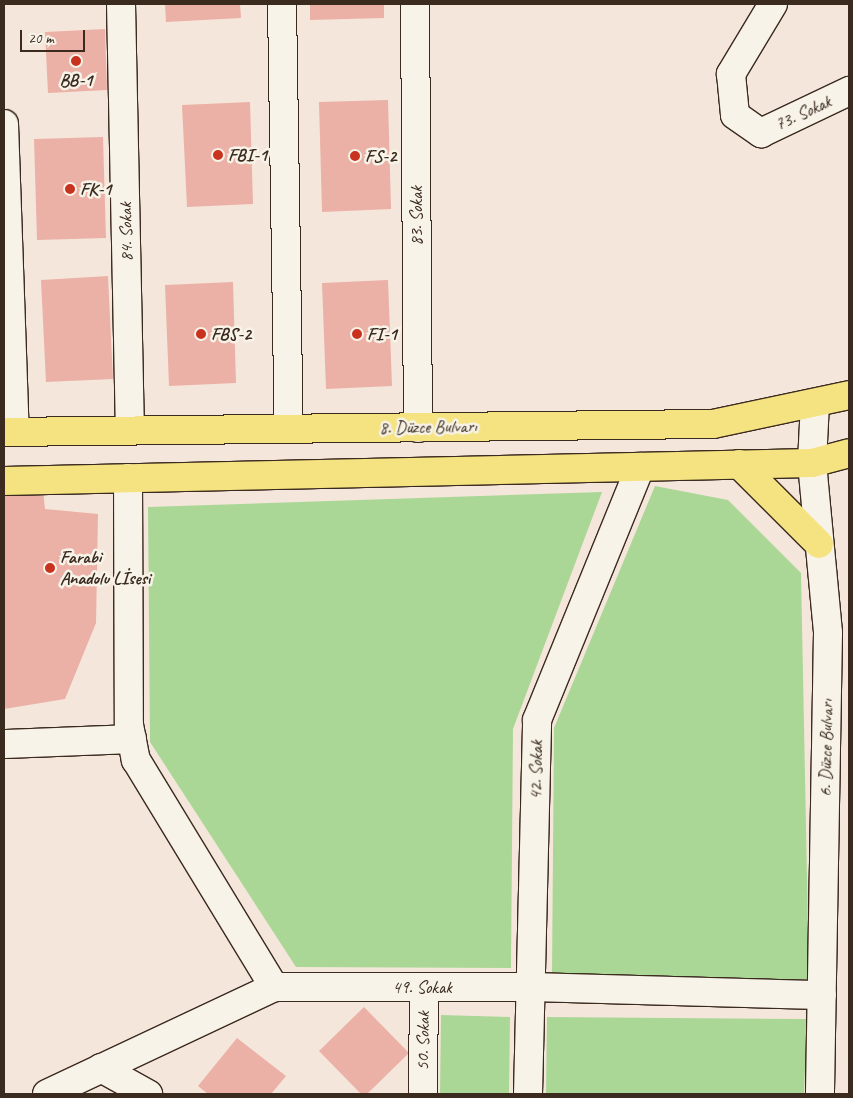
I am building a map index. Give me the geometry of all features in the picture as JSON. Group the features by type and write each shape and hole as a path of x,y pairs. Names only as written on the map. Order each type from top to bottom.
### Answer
{"main road":[{"name":"8. Düzce Bulvarı","path":"9,432 713,424 849,395"},
{"path":"4,481 812,463 849,453"},
{"path":"739,464 819,544"}],"street":[{"name":"84. Sokak","path":"121,4 130,431"},
{"path":"282,4 290,429"},
{"name":"83. Sokak","path":"415,4 418,428"},
{"name":"73. Sokak","path":"773,4 731,74 735,115 760,133 849,91"},
{"path":"4,124 9,432"},
{"name":"6. Düzce Bulvarı","path":"815,403 812,463 828,633 820,1094"},
{"name":"42. Sokak","path":"528,1094 537,720 640,467"},
{"path":"128,478 132,738 136,760 274,987"},
{"path":"4,744 132,738"},
{"name":"49. Sokak","path":"47,1094 274,987 531,987 822,996"},
{"name":"50. Sokak","path":"423,1094 424,987"},
{"path":"101,1068 148,1094"}],"green space":[{"path":"655,486 728,500 801,573 809,980 552,974 554,728"},
{"path":"602,492 513,729 511,968 296,967 150,742 148,507"},
{"path":"441,1015 510,1017 509,1094 440,1094"},
{"path":"547,1017 807,1019 804,1094 546,1094"}],"building":[{"path":"165,4 240,4 241,18 166,22"},
{"path":"310,4 384,4 384,18 310,20"},
{"name":"BB-1","path":"105,29 107,90 48,93 45,32"},
{"name":"FS-2","path":"388,100 391,209 322,212 319,102"},
{"name":"FBI-1","path":"250,102 253,204 187,207 182,105"},
{"name":"FK-1","path":"103,137 106,238 37,240 34,139"},
{"path":"108,276 113,379 46,382 41,280"},
{"name":"FI-1","path":"388,280 392,386 326,389 322,283"},
{"name":"FBS-2","path":"233,282 236,383 169,386 165,285"},
{"name":"Farabi Anadolu Lİsesi","path":"43,489 45,509 98,514 96,623 65,699 4,709 4,491"},
{"path":"364,1007 409,1053 367,1094 361,1094 319,1051"},
{"path":"237,1038 286,1076 271,1094 208,1094 198,1086"}],"place":[{"name":"BB-1","path":"76,61"},
{"name":"FBI-1","path":"218,155"},
{"name":"FS-2","path":"355,156"},
{"name":"FK-1","path":"70,189"},
{"name":"FBS-2","path":"201,334"},
{"name":"FI-1","path":"357,334"},
{"name":"Farabi Anadolu Lİsesi","path":"50,568"}]}
